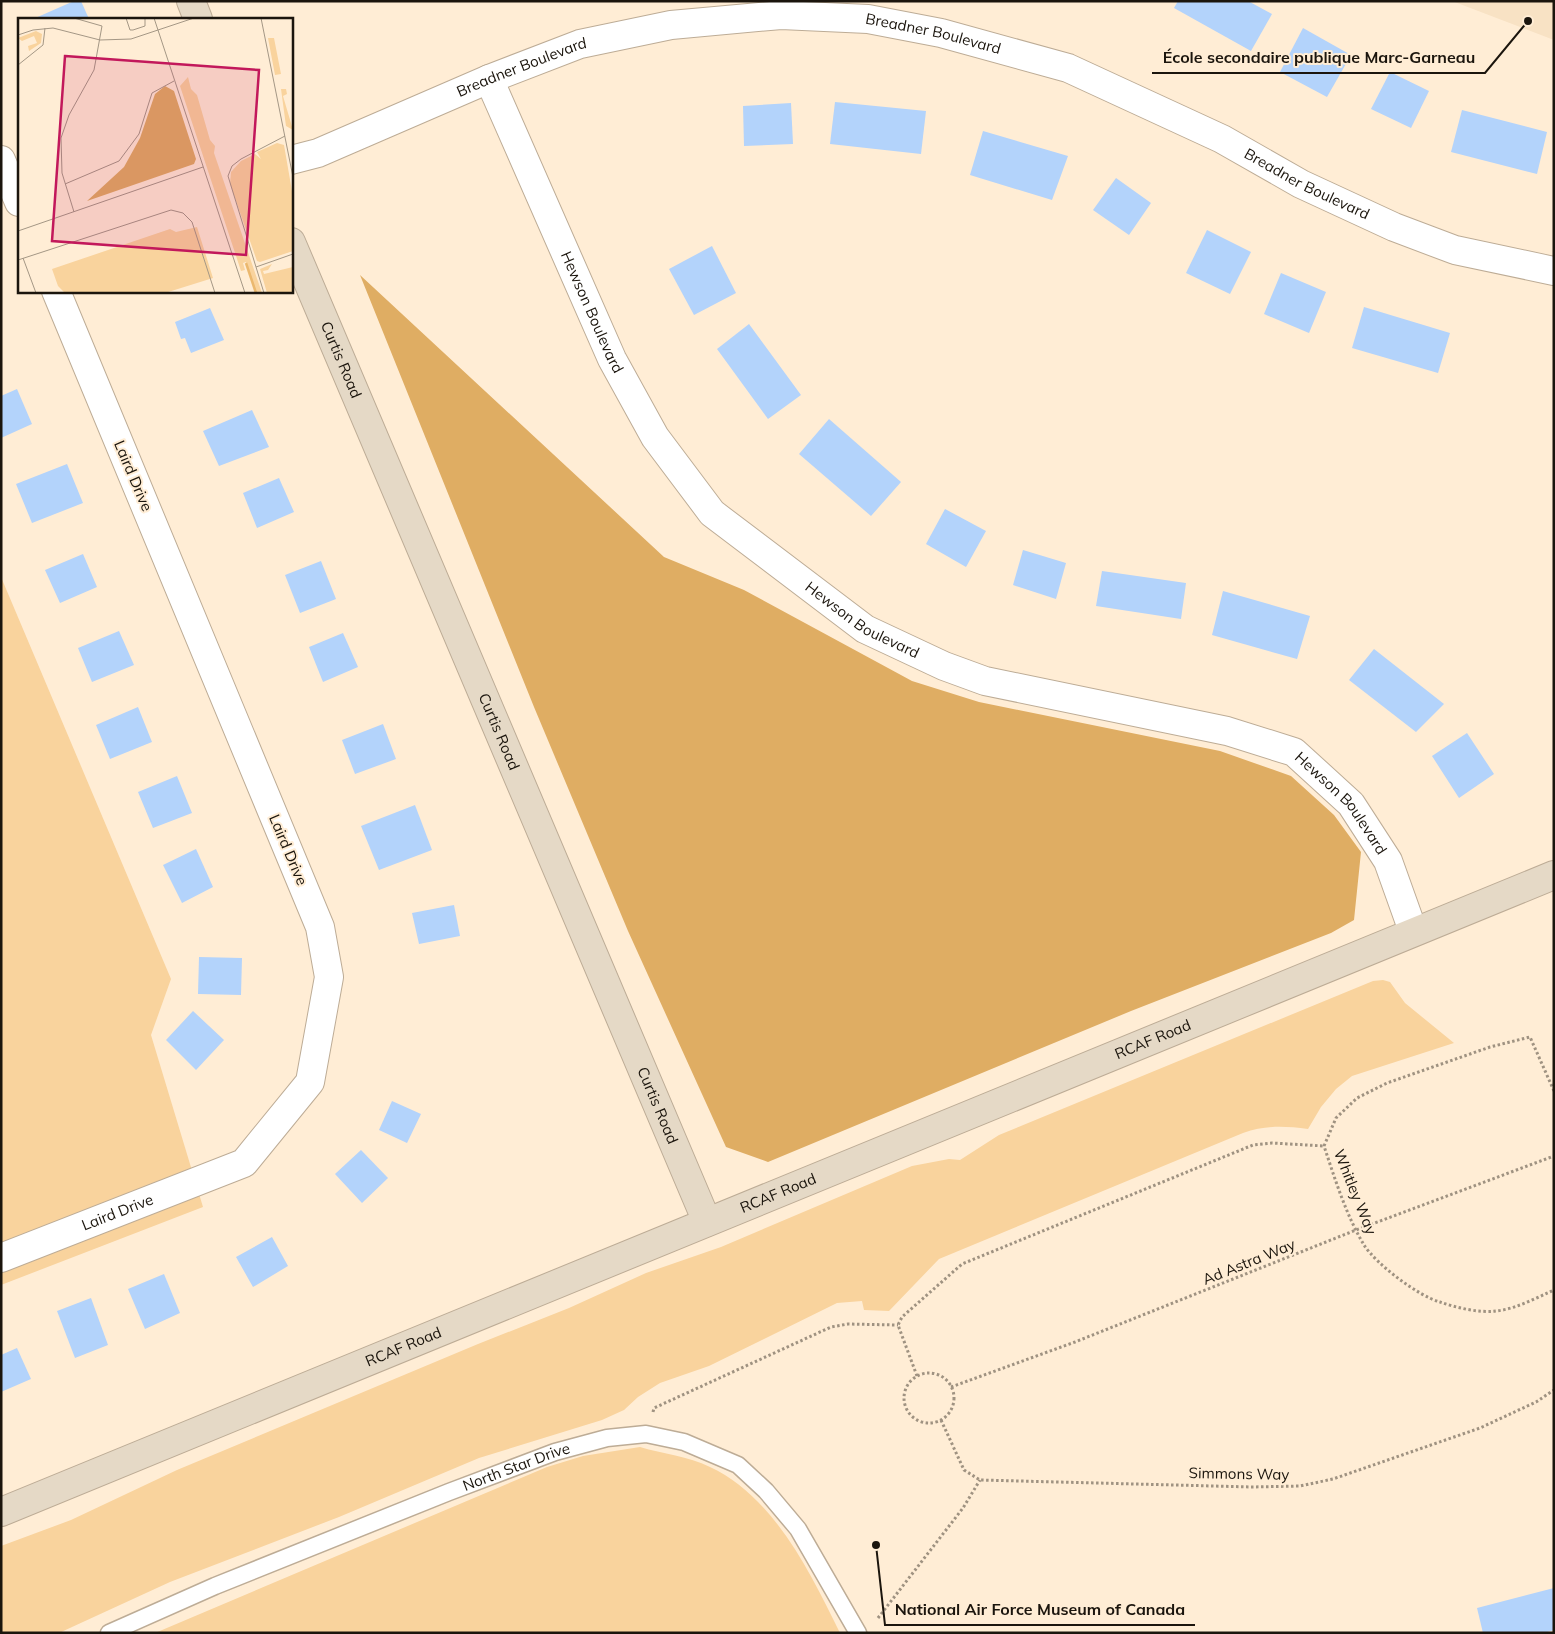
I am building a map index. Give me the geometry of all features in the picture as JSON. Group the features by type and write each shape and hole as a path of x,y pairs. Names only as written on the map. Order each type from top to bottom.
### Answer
{"main road":[{"path":"191,1 198,18"},
{"name":"Curtis Road","path":"292,244 707,1222"},
{"name":"RCAF Road","path":"1,1512 1413,931 1554,875"}],"street":[{"name":"Breadner Boulevard","path":"292,160 318,153 488,80 580,44 671,25 781,15 877,21 941,33 1068,68 1222,139 1301,184 1394,228 1455,250 1554,271"},
{"name":"Hewson Boulevard","path":"488,80 612,359 655,437 712,513 865,629 944,666 985,681 1227,731 1294,752 1351,804 1388,861 1413,931"},
{"path":"1,160 18,200"},
{"name":"Laird Drive","path":"1,1258 244,1163 310,1082 329,977 320,926 56,292"}],"lane":[{"name":"North Star Drive","path":"109,1633 215,1586 449,1492 555,1452 607,1438 646,1434 684,1442 738,1465 766,1491 798,1529 858,1633"}],"path":[{"name":"Whitley Way","path":"1554,1091 1530,1037 1481,1050 1387,1083 1357,1098 1336,1118 1324,1146 1356,1230 1374,1257 1410,1286 1438,1302 1468,1309 1497,1311 1523,1304 1554,1290"},
{"path":"917,1376 898,1325 902,1316 962,1264 1253,1145 1272,1143 1324,1146"},
{"name":"Ad Astra Way","path":"951,1387 1146,1315 1356,1230 1554,1156"},
{"path":"646,1434 654,1408 831,1327 848,1324 898,1325"},
{"path":"933,1374 947,1381 951,1387 954,1402 951,1410 941,1420 924,1422 911,1415 906,1409 904,1401 907,1387 917,1376 933,1374"},
{"name":"Simmons Way","path":"980,1480 1252,1487 1300,1486 1333,1479 1480,1428 1536,1402 1554,1390"},
{"path":"875,1622 963,1508 980,1480 964,1470 941,1420"}],"shaded area":[{"path":"1452,1 1554,1 1554,40"},
{"path":"360,275 664,557 744,590 912,681 979,702 1220,751 1291,776 1334,815 1361,852 1354,920 1331,933 1131,1011 768,1162 726,1147 628,931 534,707"},
{"path":"1,577 171,979 151,1035 203,1207 1,1285"},
{"path":"1383,980 1390,982 1405,1003 1454,1043 1352,1076 1336,1089 1321,1107 1308,1129 1275,1127 1243,1133 939,1259 889,1311 864,1310 862,1301 837,1303 709,1366 660,1383 638,1397 624,1410 602,1420 479,1458 339,1517 170,1582 59,1633 1,1633 1,1546 71,1520 177,1470 569,1308 646,1273 721,1247 912,1166 949,1159 960,1160 999,1135 1373,981"},
{"path":"640,1447 702,1463 733,1480 753,1497 788,1538 803,1562 840,1633 155,1633 547,1467 583,1456"}],"building":[{"path":"74,1 81,1 89,18 35,18"},
{"path":"1178,1 1248,1 1272,14 1251,51 1174,8"},
{"path":"1303,28 1351,55 1327,97 1280,72"},
{"path":"1390,72 1429,91 1411,128 1371,109"},
{"path":"835,102 926,111 921,154 830,144"},
{"path":"791,103 793,144 744,146 743,106"},
{"path":"1462,110 1547,132 1537,174 1451,152"},
{"path":"983,131 1068,156 1052,200 970,175"},
{"path":"1116,178 1151,203 1129,235 1093,210"},
{"path":"1207,230 1251,252 1230,294 1186,273"},
{"path":"712,246 736,293 694,315 669,269"},
{"path":"1281,273 1326,292 1309,333 1264,314"},
{"path":"1364,307 1450,333 1438,373 1352,348"},
{"path":"210,308 224,340 191,353 185,338 181,339 175,322"},
{"path":"749,324 801,395 768,419 717,349"},
{"path":"17,389 32,424 1,438 1,396"},
{"path":"252,410 269,447 219,466 203,431"},
{"path":"829,419 901,482 871,516 799,454"},
{"path":"67,464 83,503 32,523 16,484"},
{"path":"279,478 294,512 257,528 243,493"},
{"path":"945,509 986,531 966,567 926,544"},
{"path":"1023,550 1066,563 1056,599 1013,585"},
{"path":"83,554 97,587 60,603 45,570"},
{"path":"321,561 336,599 300,613 285,575"},
{"path":"1102,571 1186,583 1181,619 1096,606"},
{"path":"1223,591 1310,616 1297,659 1212,635"},
{"path":"119,631 134,665 92,682 78,648"},
{"path":"343,633 358,667 323,682 309,647"},
{"path":"1374,649 1444,704 1416,732 1349,680"},
{"path":"138,707 152,742 110,759 96,725"},
{"path":"383,724 396,759 355,774 342,740"},
{"path":"1467,733 1494,774 1459,798 1432,756"},
{"path":"177,776 192,813 153,828 138,792"},
{"path":"415,805 432,850 379,870 361,826"},
{"path":"196,849 213,887 182,903 163,865"},
{"path":"454,905 460,936 419,944 412,913"},
{"path":"199,957 242,958 241,995 198,994"},
{"path":"193,1011 224,1040 196,1070 166,1040"},
{"path":"392,1101 421,1114 407,1143 379,1130"},
{"path":"361,1150 388,1178 362,1203 335,1174"},
{"path":"272,1237 288,1266 253,1287 236,1257"},
{"path":"164,1274 180,1313 145,1329 128,1289"},
{"path":"91,1298 108,1345 75,1358 57,1311"},
{"path":"17,1348 31,1379 1,1392 1,1355"},
{"path":"1554,1588 1554,1630 1544,1633 1483,1633 1477,1608"}],"place":[{"name":"École secondaire publique Marc-Garneau","path":"1528,21"},
{"name":"National Air Force Museum of Canada","path":"876,1545"}]}
